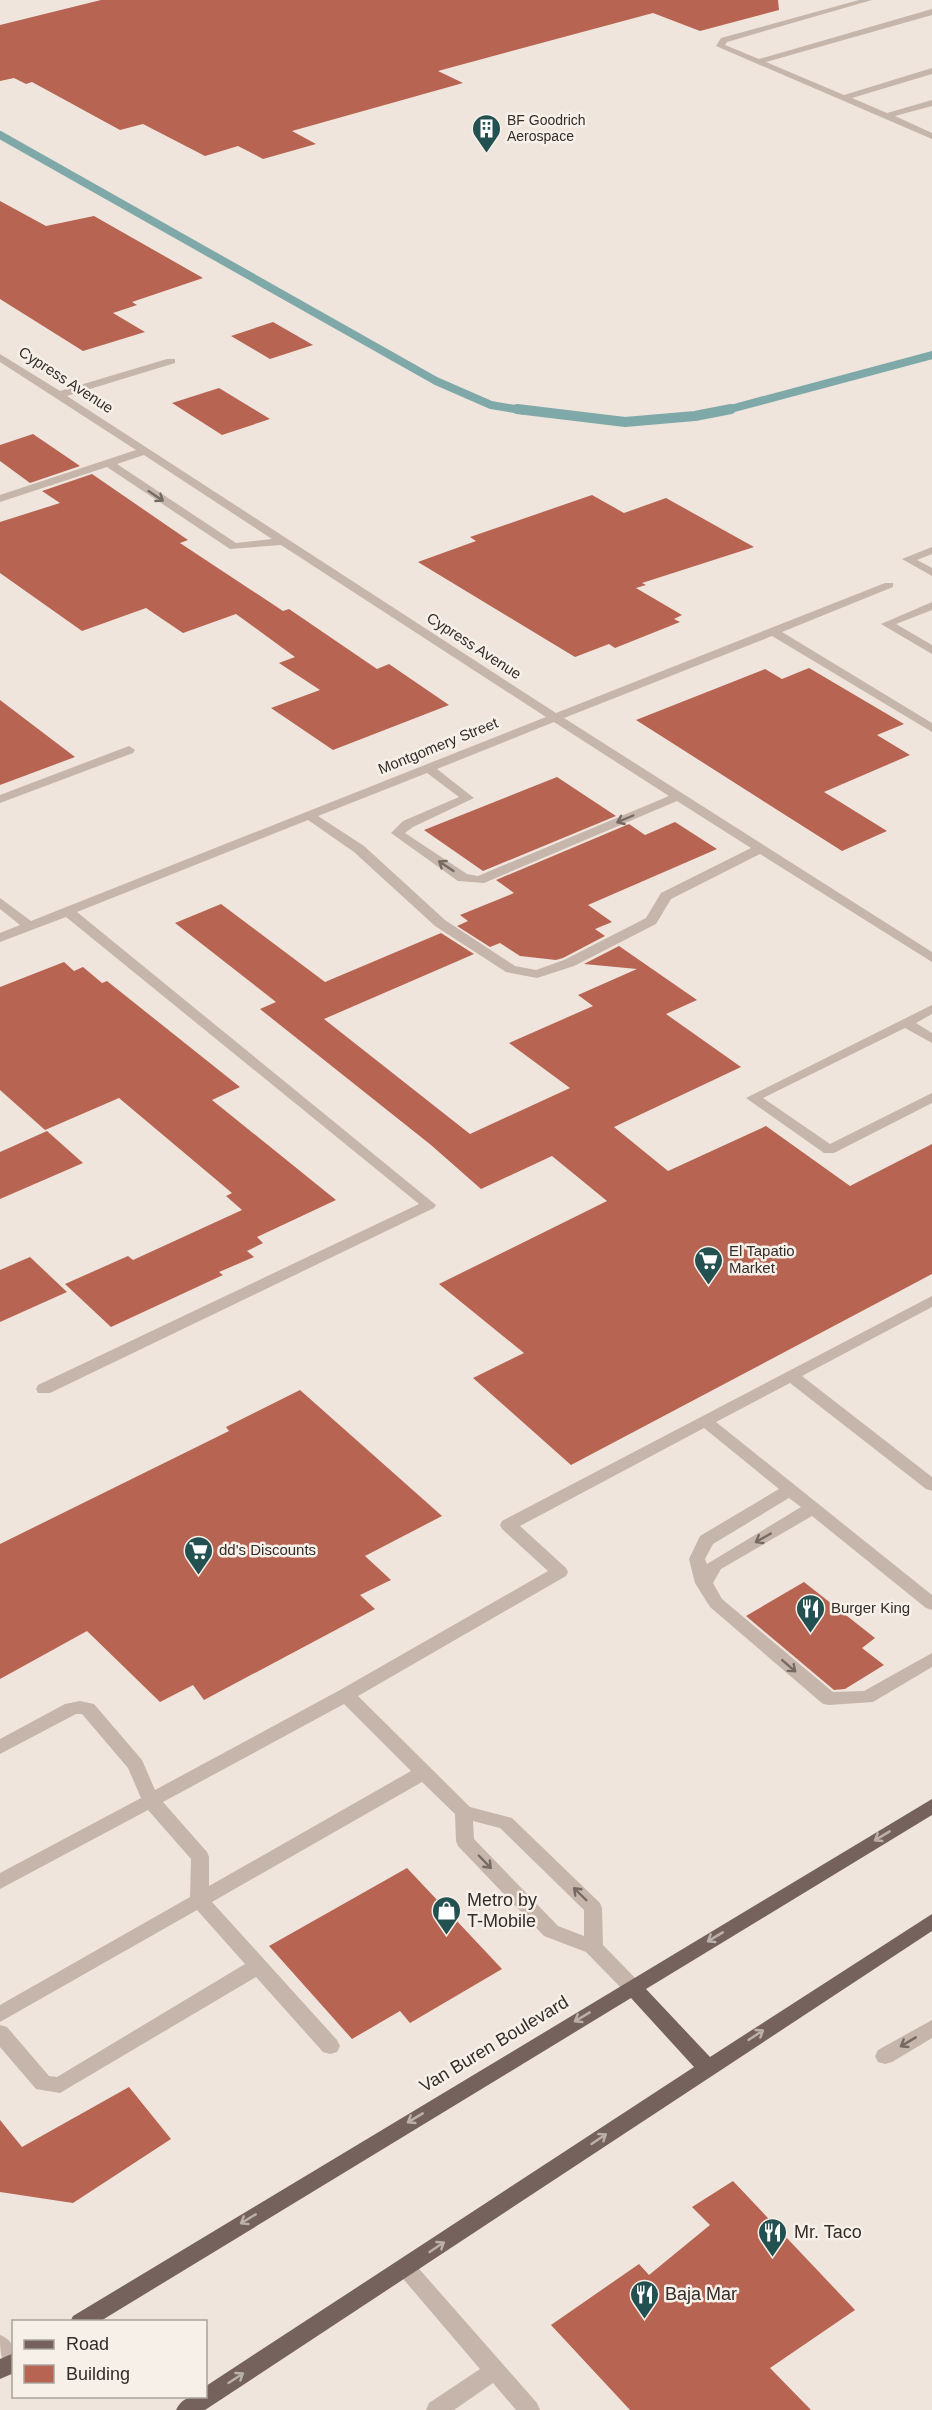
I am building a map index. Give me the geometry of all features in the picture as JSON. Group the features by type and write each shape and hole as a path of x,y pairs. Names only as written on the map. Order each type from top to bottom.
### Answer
{"main road":[{"name":"Van Buren Boulevard","path":"83,2320 932,1806"},
{"path":"207,2397 406,2268 707,2067 932,1922"},
{"path":"632,1987 707,2067"},
{"path":"187,2410 206,2398"}],"street":[{"path":"868,0 724,40 720,46 932,136"},
{"path":"758,62 932,12"},
{"path":"843,98 932,71"},
{"path":"886,117 932,102"},
{"name":"Cypress Avenue","path":"0,357 554,717 932,957"},
{"path":"59,395 171,361"},
{"path":"0,499 145,451"},
{"path":"108,463 234,547 283,541"},
{"path":"932,550 908,559 932,573"},
{"name":"Montgomery Street","path":"0,938 889,585"},
{"path":"932,606 887,624 932,650"},
{"path":"773,631 932,728"},
{"path":"0,799 129,750"},
{"path":"428,768 468,798 408,824 397,833 464,878 479,880 679,796"},
{"path":"308,815 358,849 440,923 511,969 537,974 570,963 651,921 666,896 761,848"},
{"path":"0,902 29,926"},
{"path":"44,1389 429,1205 67,911"},
{"path":"932,1009 753,1098 829,1150 932,1097"},
{"path":"905,1022 932,1039"},
{"path":"0,1882 346,1695 560,1572 508,1525 932,1301"},
{"path":"791,1376 932,1485"},
{"path":"706,1422 932,1604"},
{"path":"790,1490 706,1540 697,1559 704,1582 716,1603 829,1699 867,1697 932,1659"},
{"path":"704,1582 715,1565 813,1508"},
{"path":"346,1695 464,1812 506,1823 593,1908 593,1947"},
{"path":"0,1747 72,1709 80,1707 88,1709 136,1765 151,1801 200,1857 199,1900 330,2046"},
{"path":"0,2014 424,1772"},
{"path":"464,1812 465,1841 551,1931 593,1947 632,1987"},
{"path":"0,2034 44,2083 50,2086 60,2085 253,1969 255,1963"},
{"path":"885,2056 932,2028"},
{"path":"406,2268 529,2410"},
{"path":"0,2344 12,2359"},
{"path":"437,2410 495,2370"}],"building":[{"path":"101,0 778,0 779,10 700,31 653,13 438,71 463,83 292,131 316,144 263,159 238,146 205,156 143,124 120,130 32,82 26,84 14,78 0,81 0,25"},
{"path":"0,201 46,226 94,216 203,278 132,302 137,305 113,313 145,332 83,351 0,299"},
{"path":"273,322 313,345 270,359 231,336"},
{"path":"219,388 270,419 222,435 172,403"},
{"path":"33,434 80,466 30,483 0,461 0,445"},
{"path":"92,474 188,540 180,543 283,611 289,609 377,669 389,664 449,705 333,750 271,708 320,690 279,663 295,657 236,614 183,633 146,608 82,631 0,573 0,522 60,503 42,491"},
{"path":"592,495 624,513 666,498 754,547 642,583 646,585 636,588 682,615 674,619 680,622 615,648 609,644 575,657 418,562 476,541 470,537"},
{"path":"809,668 904,724 877,735 910,755 824,792 887,831 842,851 636,720 765,669 782,679"},
{"path":"0,700 75,757 0,785"},
{"path":"557,777 616,816 483,871 424,830"},
{"path":"675,822 717,849 588,905 612,922 595,929 605,936 563,958 556,960 520,956 500,943 490,947 457,926 468,921 460,915 514,893 496,880 629,824 645,835"},
{"path":"221,904 325,982 441,933 474,954 324,1019 470,1134 570,1088 509,1043 593,1006 578,995 637,969 584,964 619,946 697,1000 666,1014 741,1067 614,1127 668,1171 766,1126 850,1186 932,1144 932,1274 571,1465 473,1378 524,1353 439,1284 607,1201 552,1156 481,1189 431,1145 260,1009 276,1002 175,923"},
{"path":"64,962 74,971 83,967 102,983 107,981 240,1087 212,1100 336,1200 257,1237 263,1243 247,1251 254,1257 219,1272 223,1275 111,1327 65,1284 128,1256 133,1260 242,1210 226,1196 232,1193 119,1098 45,1130 0,1090 0,987"},
{"path":"47,1131 83,1163 0,1199 0,1152"},
{"path":"30,1257 67,1292 0,1322 0,1270"},
{"path":"300,1390 442,1516 365,1556 391,1580 360,1595 375,1609 204,1700 193,1685 160,1702 87,1631 0,1679 0,1544 229,1431 226,1427"},
{"path":"804,1582 875,1638 862,1648 884,1665 845,1689 834,1690 746,1616"},
{"path":"407,1868 502,1969 410,2023 400,2011 352,2039 269,1946"},
{"path":"129,2087 171,2139 73,2203 0,2192 0,2120 22,2147"},
{"path":"733,2181 855,2310 770,2368 811,2410 630,2410 551,2325 639,2264 649,2275 710,2225 692,2207"}],"waterway":[{"path":"0,135 436,381 491,405 526,411"},
{"path":"729,409 932,355"},
{"path":"517,409 625,422 695,416 729,409"},
{"path":"723,411 729,409"}],"place":[{"name":"BF Goodrich Aerospace","path":"486,154"},
{"name":"El Tapatio Market","path":"708,1286"},
{"name":"dd's Discounts","path":"198,1576"},
{"name":"Burger King","path":"810,1634"},
{"name":"Metro by T-Mobile","path":"446,1936"},
{"name":"Mr. Taco","path":"773,2258"},
{"name":"Baja Mar","path":"644,2320"}]}
